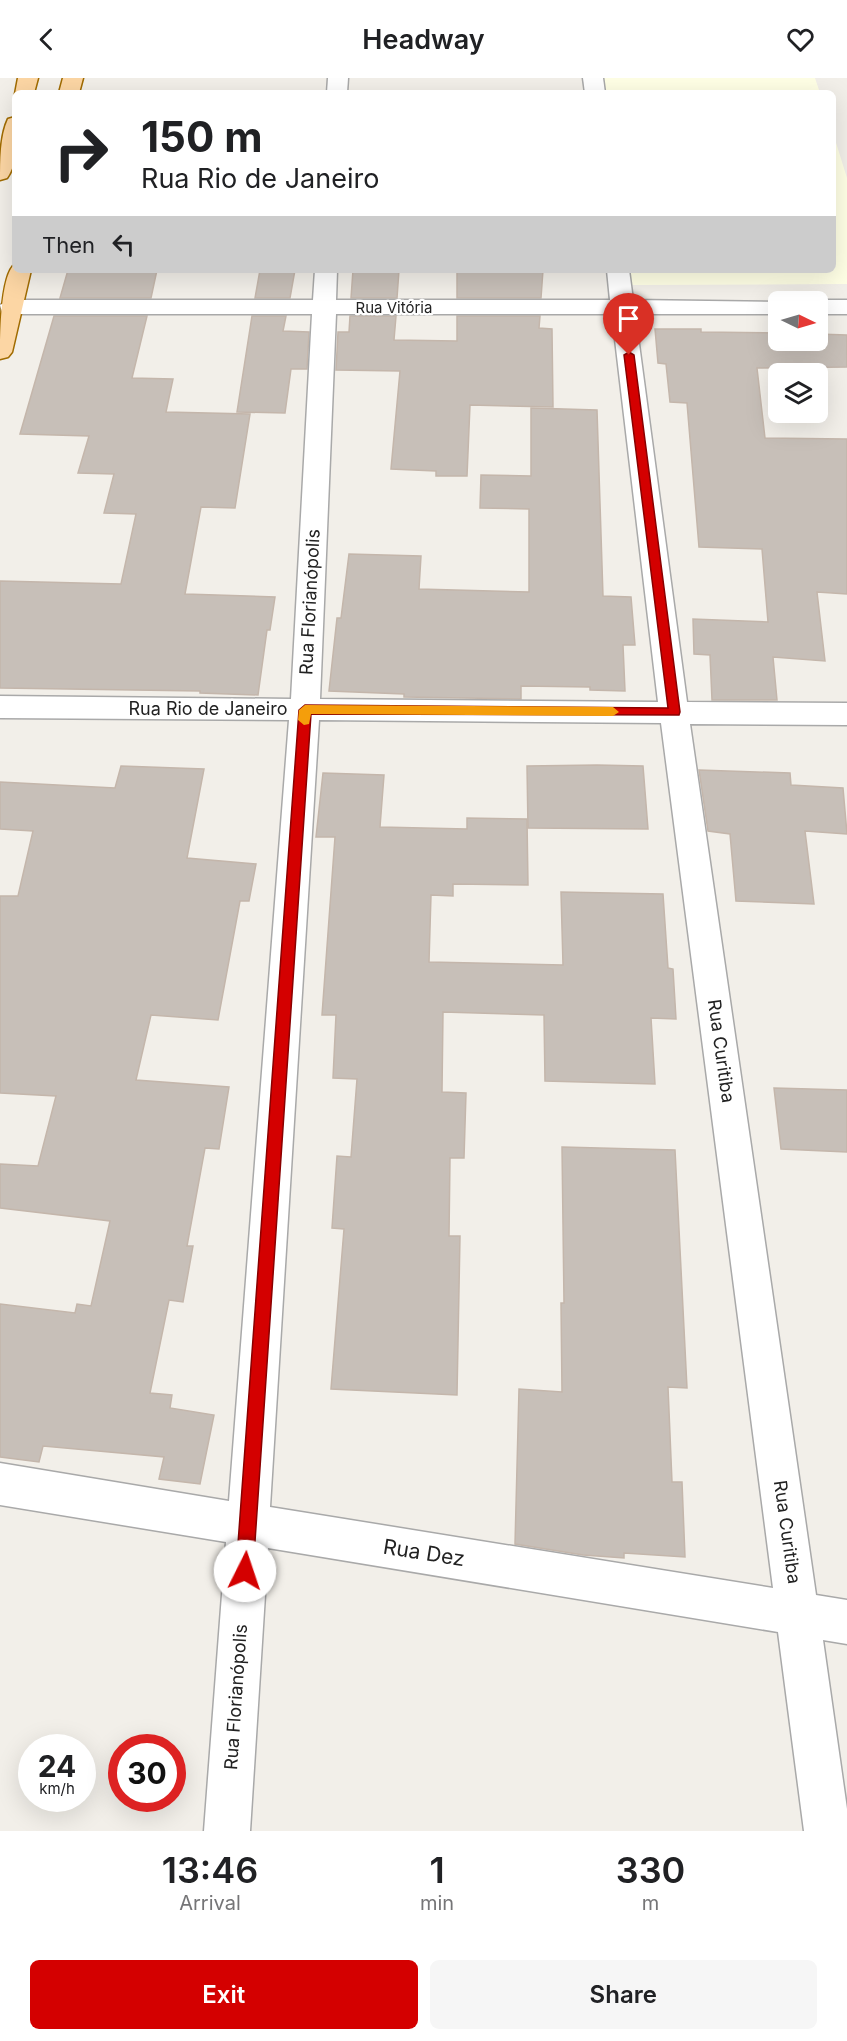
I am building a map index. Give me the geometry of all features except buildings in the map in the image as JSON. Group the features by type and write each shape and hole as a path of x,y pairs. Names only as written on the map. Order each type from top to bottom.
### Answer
{"main road":[{"path":"0,174 12,133"},
{"path":"1,344 20,273"}],"street":[{"name":"Rua Florianópolis","path":"227,1831 305,710 326,273"},
{"name":"Rua Curitiba","path":"618,273 674,712 827,1831"},
{"name":"Rua Vitória","path":"10,307 768,307"},
{"path":"828,307 847,307"},
{"name":"Rua Rio de Janeiro","path":"0,707 847,714"},
{"name":"Rua Dez","path":"0,1484 847,1622"}],"shaded area":[{"path":"599,78 815,78 819,90 601,90"},
{"path":"836,143 847,178 847,284 632,285 630,273 836,273"}],"slow traffic":[{"path":"304,720 305,710 613,712"}],"route":[{"path":"245,1571 305,710 674,712 629,355"}]}
